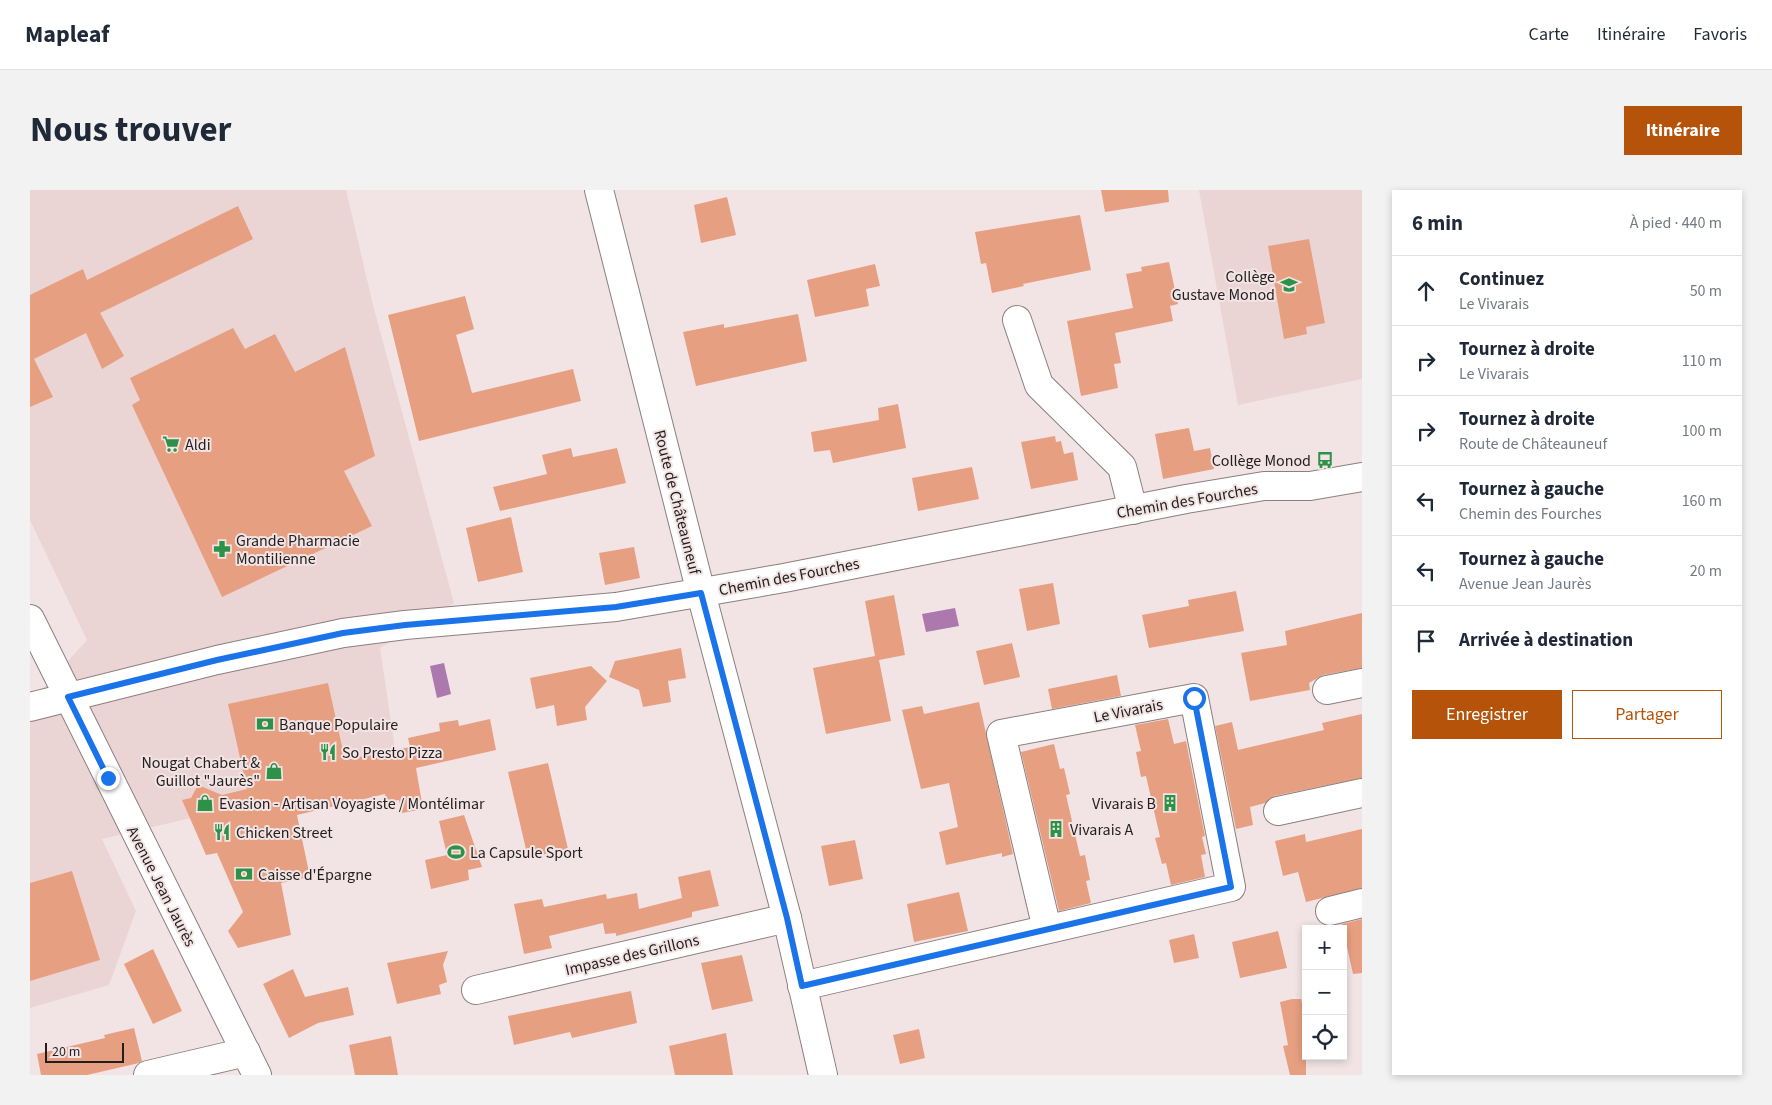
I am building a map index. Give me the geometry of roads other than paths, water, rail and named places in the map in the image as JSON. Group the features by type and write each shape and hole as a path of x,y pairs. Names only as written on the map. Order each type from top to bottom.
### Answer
{"street":[{"name":"Route de Châteauneuf","path":"599,190 701,593 787,918 823,1075"},
{"path":"1017,320 1039,385 1122,468 1133,510"},
{"name":"Chemin des Fourches","path":"30,707 217,660 343,633 405,625 616,607 701,593 1264,486 1310,486 1362,477"},
{"name":"Avenue Jean Jaurès","path":"30,619 251,1064"},
{"path":"1327,690 1362,683"},
{"name":"Le Vivarais","path":"802,986 1231,887 1194,698 1002,734 1047,929"},
{"path":"1278,810 1362,792"},
{"path":"1330,911 1362,903"},
{"name":"Impasse des Grillons","path":"476,990 787,918"},
{"path":"148,1075 251,1064"}],"place":[{"name":"Collège Gustave Monod","path":"1289,285"},
{"name":"Aldi","path":"171,444"},
{"name":"Collège Monod","path":"1325,460"},
{"name":"Grande Pharmacie Montilienne","path":"222,549"},
{"name":"Banque Populaire","path":"265,724"},
{"name":"So Presto Pizza","path":"328,752"},
{"name":"Nougat Chabert & Guillot \"Jaurès\"","path":"274,771"},
{"name":"Evasion - Artisan Voyagiste / Montélimar","path":"205,803"},
{"name":"Vivarais B","path":"1170,803"},
{"name":"Vivarais A","path":"1056,829"},
{"name":"Chicken Street","path":"222,832"},
{"name":"La Capsule Sport","path":"456,852"},
{"name":"Caisse d'Épargne","path":"244,874"}]}
